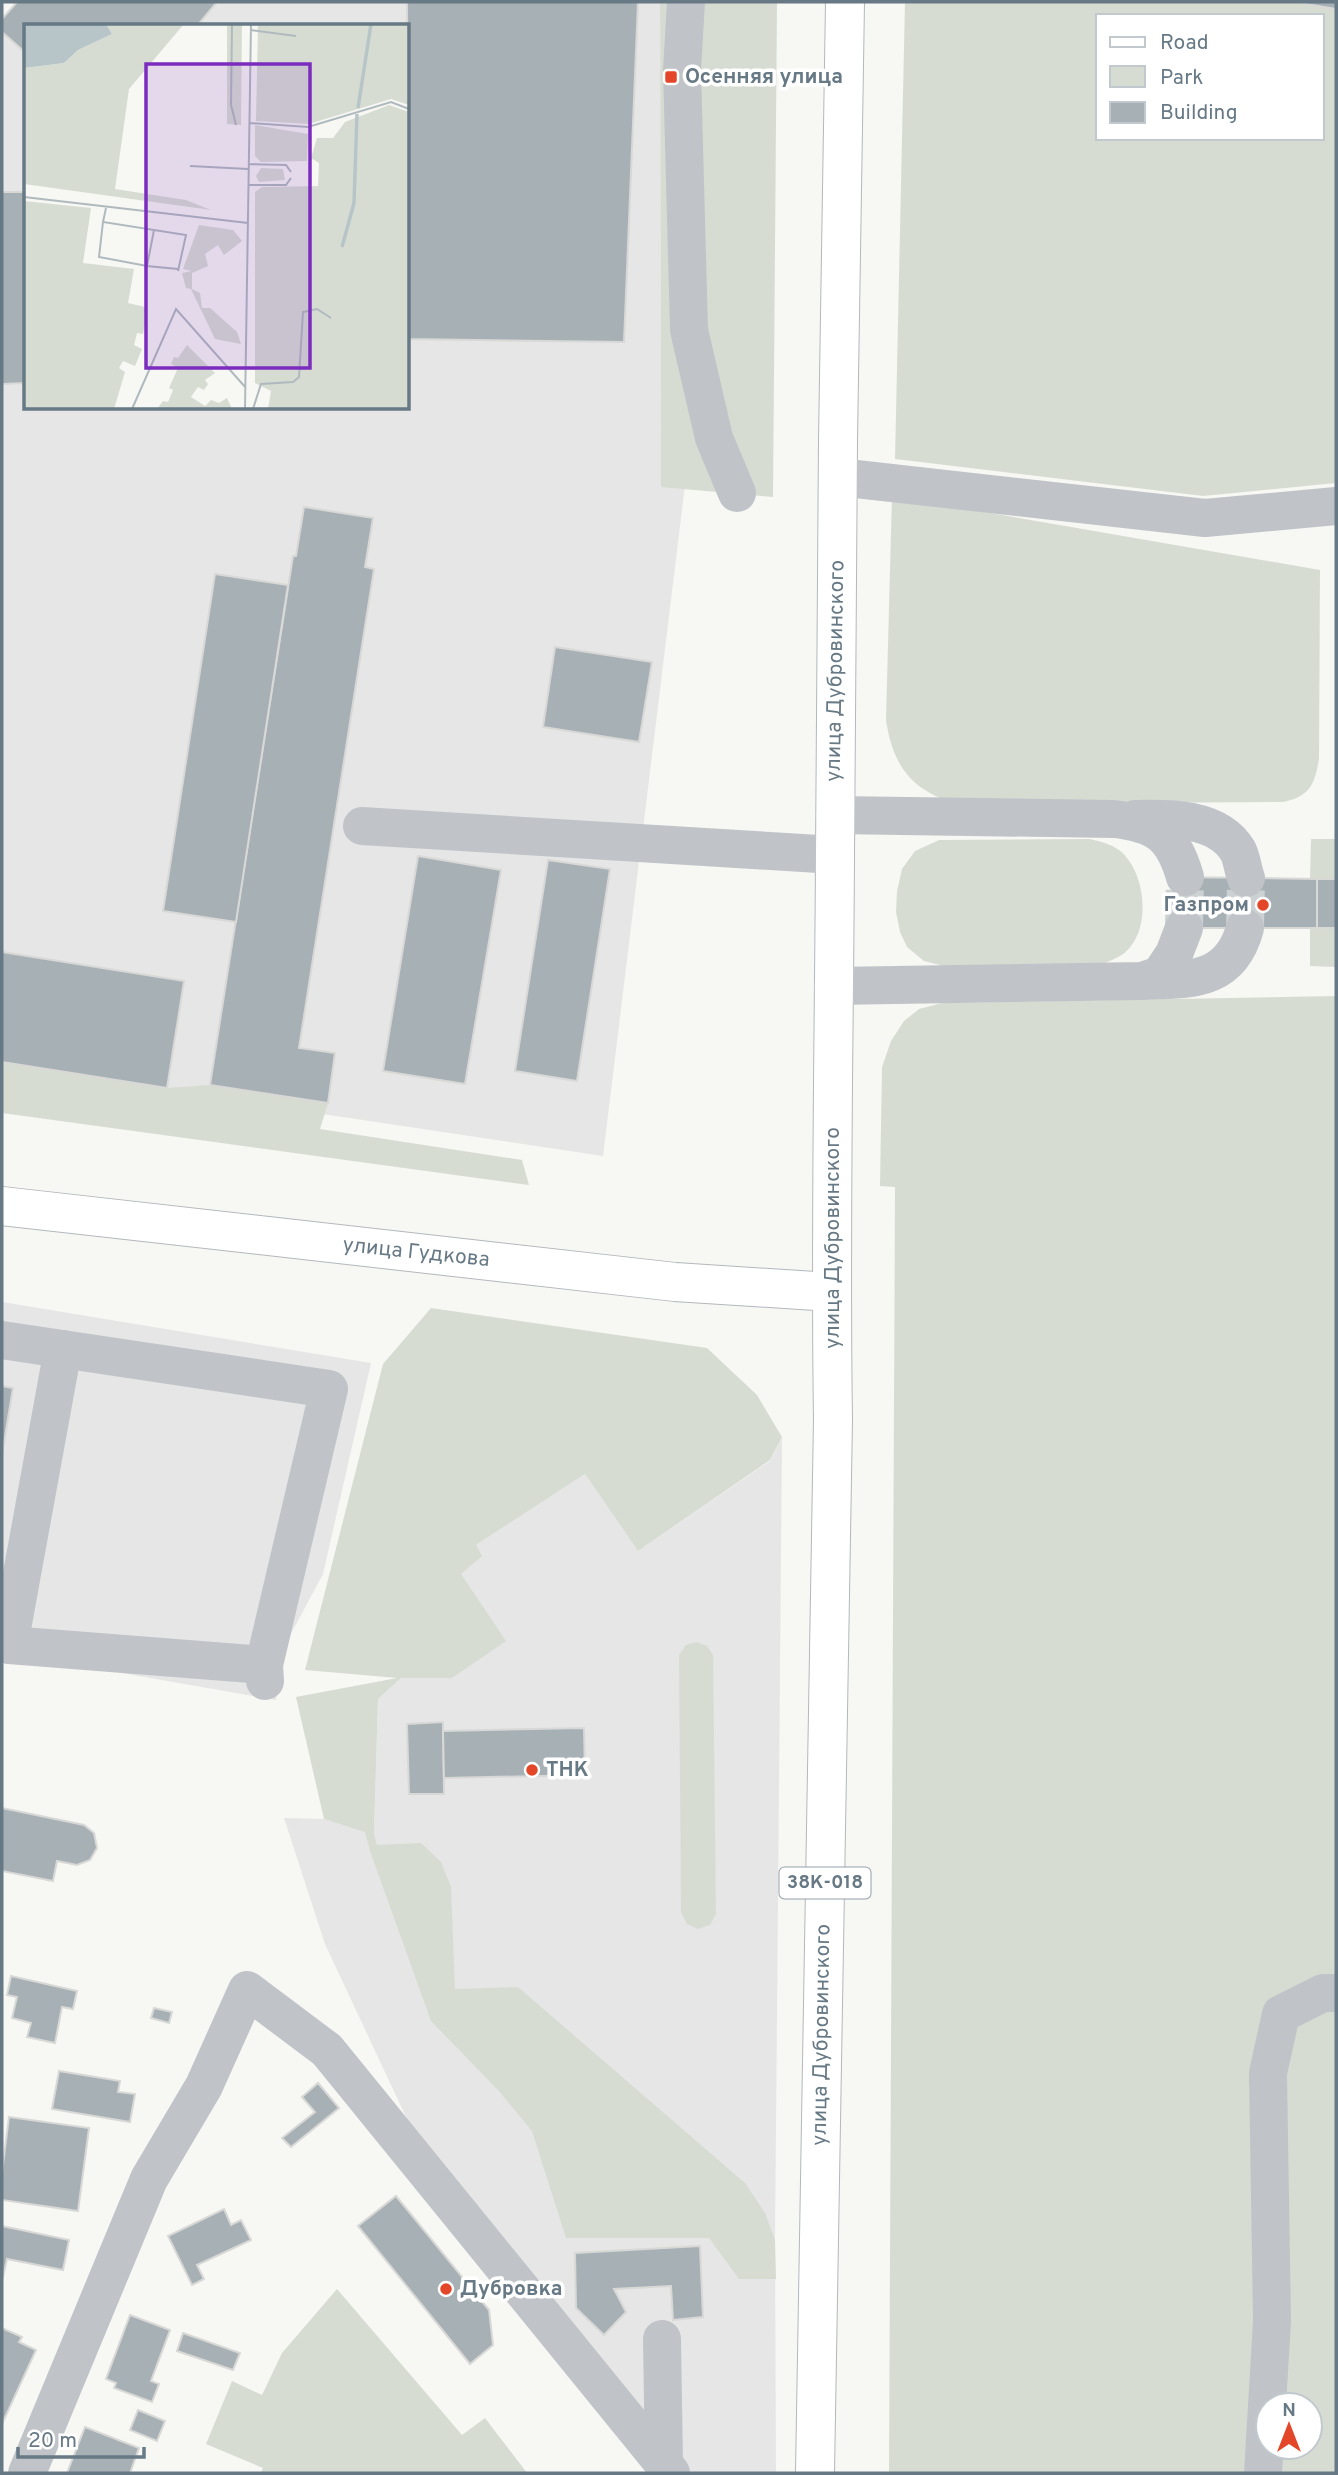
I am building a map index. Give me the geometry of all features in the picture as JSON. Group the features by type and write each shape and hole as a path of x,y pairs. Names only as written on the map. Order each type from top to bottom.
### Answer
{"main road":[{"name":"улица Дубровинского","path":"815,2473 834,1419 831,1292 845,2"},
{"name":"улица Гудкова","path":"2,1206 675,1282 831,1292"}],"street":[{"path":"686,2 682,70 689,330 714,438 737,494"},
{"path":"838,477 1205,518 1336,506"},
{"path":"835,815 1169,818 1194,822 1217,831 1237,850 1246,878"},
{"path":"1114,819 1139,822 1157,830 1178,853 1185,877"},
{"path":"362,826 835,855"},
{"path":"1142,981 1160,975 1174,954 1184,928"},
{"path":"834,986 1188,979 1213,974 1231,960 1245,928"},
{"path":"2,1340 63,1349 329,1389 265,1673 5,1644 63,1349"},
{"path":"27,2473 149,2179 204,2086 247,1990 327,2050 667,2469"},
{"path":"1263,2473 1272,2321 1268,2073 1281,2014 1323,1993 1336,1993"},
{"path":"662,2339 667,2469"}],"shaded area":[{"path":"17,2 660,2 661,473 686,477 603,1156 2,1066 2,19"},
{"path":"2,1302 371,1363 323,1574 286,1643 276,1700 2,1652"},
{"path":"782,1437 775,2240 776,2473 678,2473 444,2198 325,1944 284,1818 324,1819 374,1834 378,1699 401,1678 452,1678 460,1574 476,1545 585,1474 638,1551 770,1461"}],"green space":[{"path":"660,2 777,2 773,497 661,487"},
{"path":"905,2 1336,2 1336,483 1203,496 895,459"},
{"path":"892,496 1320,570 1319,759 1310,788 1299,797 1283,802 960,804 930,793 918,785 900,764 889,737 886,720"},
{"path":"1089,839 1109,844 1119,850 1128,859 1139,882 1143,910 1141,923 1131,946 1121,956 1099,965 944,966 924,961 907,947 900,932 896,912 897,891 902,869 915,851 939,840"},
{"path":"1311,839 1336,839 1336,879 1310,879"},
{"path":"1310,928 1336,928 1336,967 1310,966"},
{"path":"1336,996 1336,2473 889,2473 895,1187 880,1186 882,1067 891,1041 904,1021 919,1009 942,1003"},
{"path":"2,1062 167,1088 210,1085 328,1103 320,1129 522,1160 529,1185 2,1113"},
{"path":"431,1308 707,1348 757,1395 782,1437 770,1460 638,1551 585,1474 476,1545 482,1556 461,1574 506,1641 452,1678 401,1678 378,1699 374,1835 377,1845 421,1843 441,1862 451,1887 455,1989 518,1987 745,2183 765,2213 775,2240 776,2279 739,2279 709,2238 566,2238 532,2131 498,2090 431,2021 365,1832 324,1819 296,1697 397,1678 305,1670 383,1364"},
{"path":"696,1642 707,1646 713,1655 716,1914 710,1925 698,1929 687,1924 681,1912 679,1655 686,1645"},
{"path":"337,2289 462,2435 485,2418 527,2473 261,2473 263,2468 206,2444 232,2381 262,2395 282,2353"}],"building":[{"path":"17,2 217,2 199,24 24,24 24,51 2,32 2,19"},
{"path":"407,2 638,2 624,342 410,339 410,24 407,24"},
{"path":"1294,2 1336,2 1336,9"},
{"path":"2,192 24,192 24,383 2,384"},
{"path":"304,507 373,518 365,567 374,569 299,1048 335,1053 328,1103 210,1085 293,556 296,556"},
{"path":"215,574 288,585 236,922 163,911"},
{"path":"555,647 652,662 639,742 543,727"},
{"path":"418,856 501,870 465,1084 383,1071"},
{"path":"548,860 610,869 577,1081 515,1071"},
{"path":"1177,877 1317,879 1317,928 1177,928"},
{"path":"1317,879 1336,879 1336,928 1317,928"},
{"path":"2,952 184,981 167,1088 2,1062"},
{"path":"2,1386 13,1388 2,1455"},
{"path":"443,1722 444,1794 409,1794 407,1724"},
{"path":"584,1728 585,1775 444,1778 443,1731"},
{"path":"2,1808 84,1825 94,1833 97,1848 90,1860 77,1865 57,1861 53,1881 2,1871"},
{"path":"11,1976 77,1991 73,2009 62,2007 55,2043 27,2037 31,2023 12,2018 17,1997 7,1995"},
{"path":"154,2008 172,2012 169,2023 151,2018"},
{"path":"59,2071 120,2081 118,2092 135,2094 130,2122 52,2109"},
{"path":"318,2083 339,2108 291,2147 282,2138 315,2112 302,2097"},
{"path":"9,2117 89,2128 78,2211 2,2200 2,2173"},
{"path":"396,2196 489,2310 493,2345 470,2364 358,2226"},
{"path":"224,2209 231,2225 241,2220 251,2240 197,2265 204,2279 192,2285 168,2236"},
{"path":"2,2226 69,2240 63,2270 7,2259 2,2281"},
{"path":"700,2246 703,2317 673,2320 671,2286 614,2289 626,2312 604,2335 576,2308 575,2253"},
{"path":"130,2315 170,2330 151,2381 159,2384 152,2402 114,2388 116,2383 106,2379"},
{"path":"2,2328 22,2337 19,2342 36,2350 2,2424"},
{"path":"183,2333 240,2353 233,2370 177,2351"},
{"path":"138,2410 165,2421 157,2441 130,2430"},
{"path":"85,2427 139,2448 130,2473 67,2473"}],"tunnel":[{"path":"1184,928 1185,877"},
{"path":"1245,928 1246,878"}],"place":[{"name":"Осенняя улица","path":"671,77"},
{"name":"Газпром","path":"1263,905"},
{"name":"ТНК","path":"532,1770"},
{"name":"Дубровка","path":"446,2289"}]}
